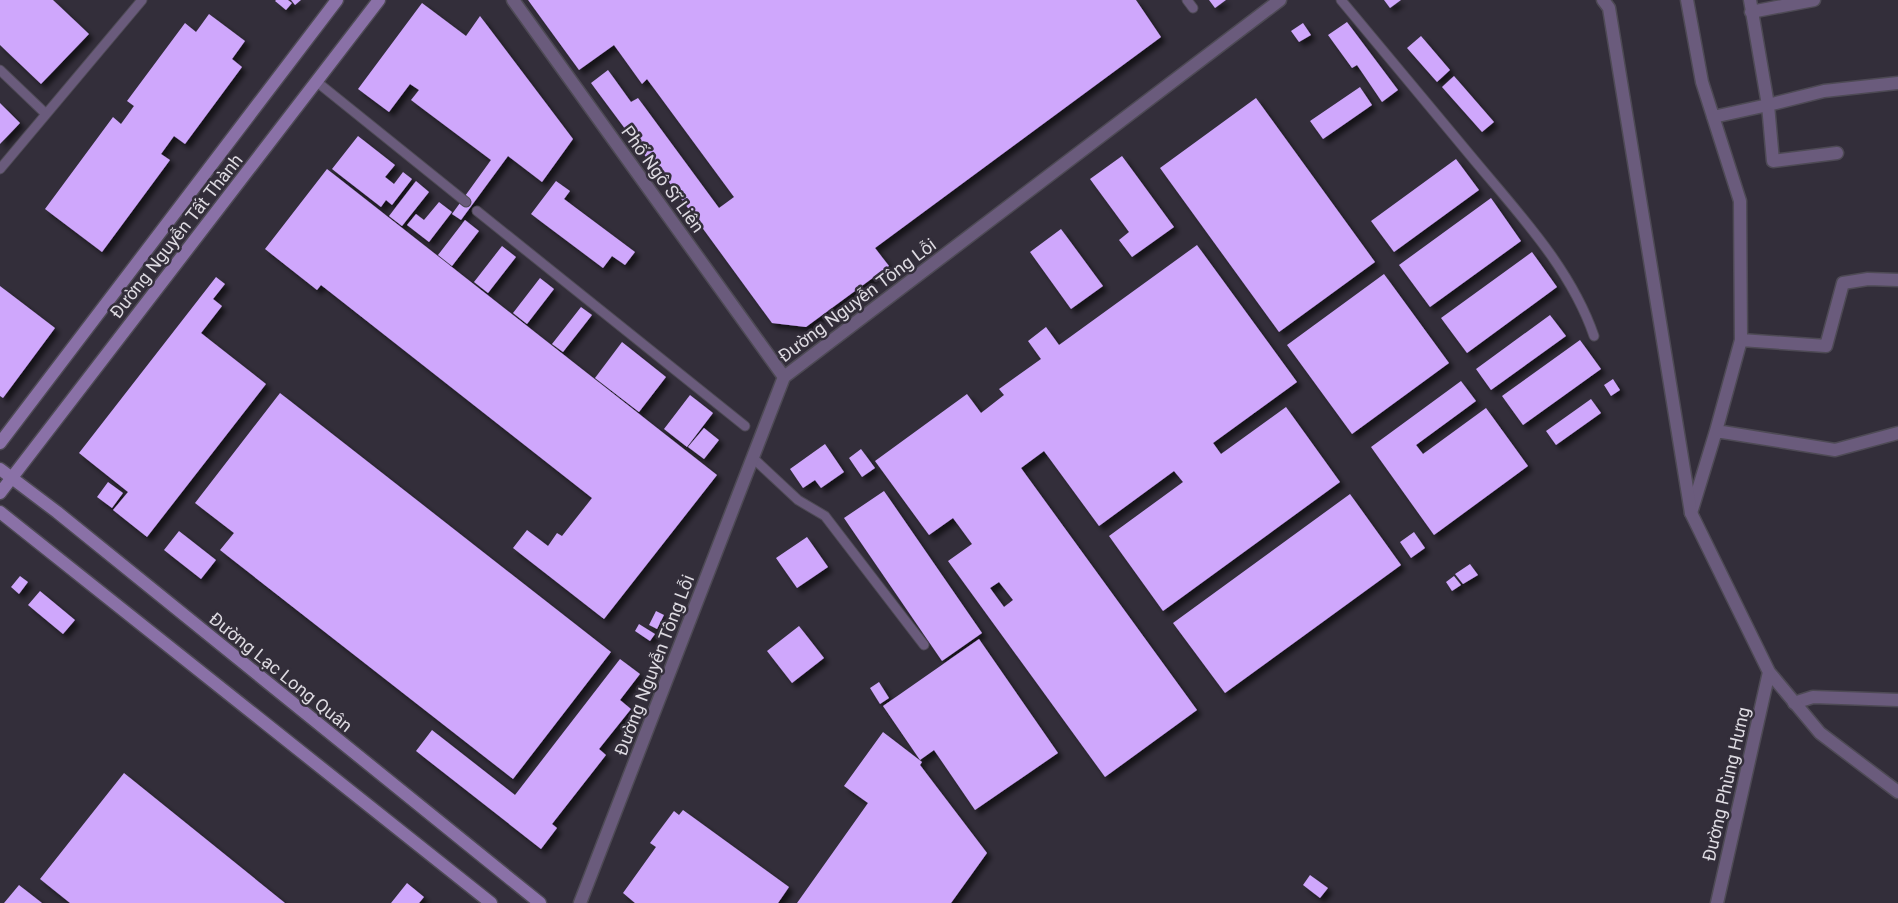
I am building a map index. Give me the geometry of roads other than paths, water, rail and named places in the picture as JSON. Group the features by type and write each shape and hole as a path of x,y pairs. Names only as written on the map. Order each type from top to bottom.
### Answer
{"main road":[{"name":"Đường Nguyễn Tất Thành","path":"0,444 337,0"},
{"name":"Đường Nguyễn Tất Thành","path":"0,494 379,0"},
{"name":"Đường Lạc Long Quân","path":"0,469 57,512 540,903"},
{"path":"0,512 491,903"}],"street":[{"name":"Phố Ngô Sĩ Liên","path":"513,0 784,378"},
{"name":"Đường Nguyễn Tông Lỗi","path":"580,903 784,378 1280,0"},
{"path":"1604,0 1609,8 1691,513 1769,672 1820,734 1898,792"},
{"path":"1687,0 1702,82 1740,201 1741,340 1691,513"},
{"path":"1814,0 1751,6 1768,104 1773,161 1837,153"},
{"path":"1713,117 1824,91 1898,83"},
{"path":"1741,340 1826,346 1843,283 1868,279 1898,280"},
{"path":"1716,431 1835,450 1898,433"},
{"name":"Đường Phùng Hưng","path":"1717,903 1769,672"},
{"path":"1794,703 1813,697 1898,700"}],"lane":[{"path":"0,169 142,0"},
{"path":"1341,0 1513,207 1552,258 1585,310 1594,336"},
{"path":"0,70 46,114"},
{"path":"317,82 466,202"},
{"path":"477,211 745,426"},
{"path":"753,458 798,500 825,516 924,645"}]}
